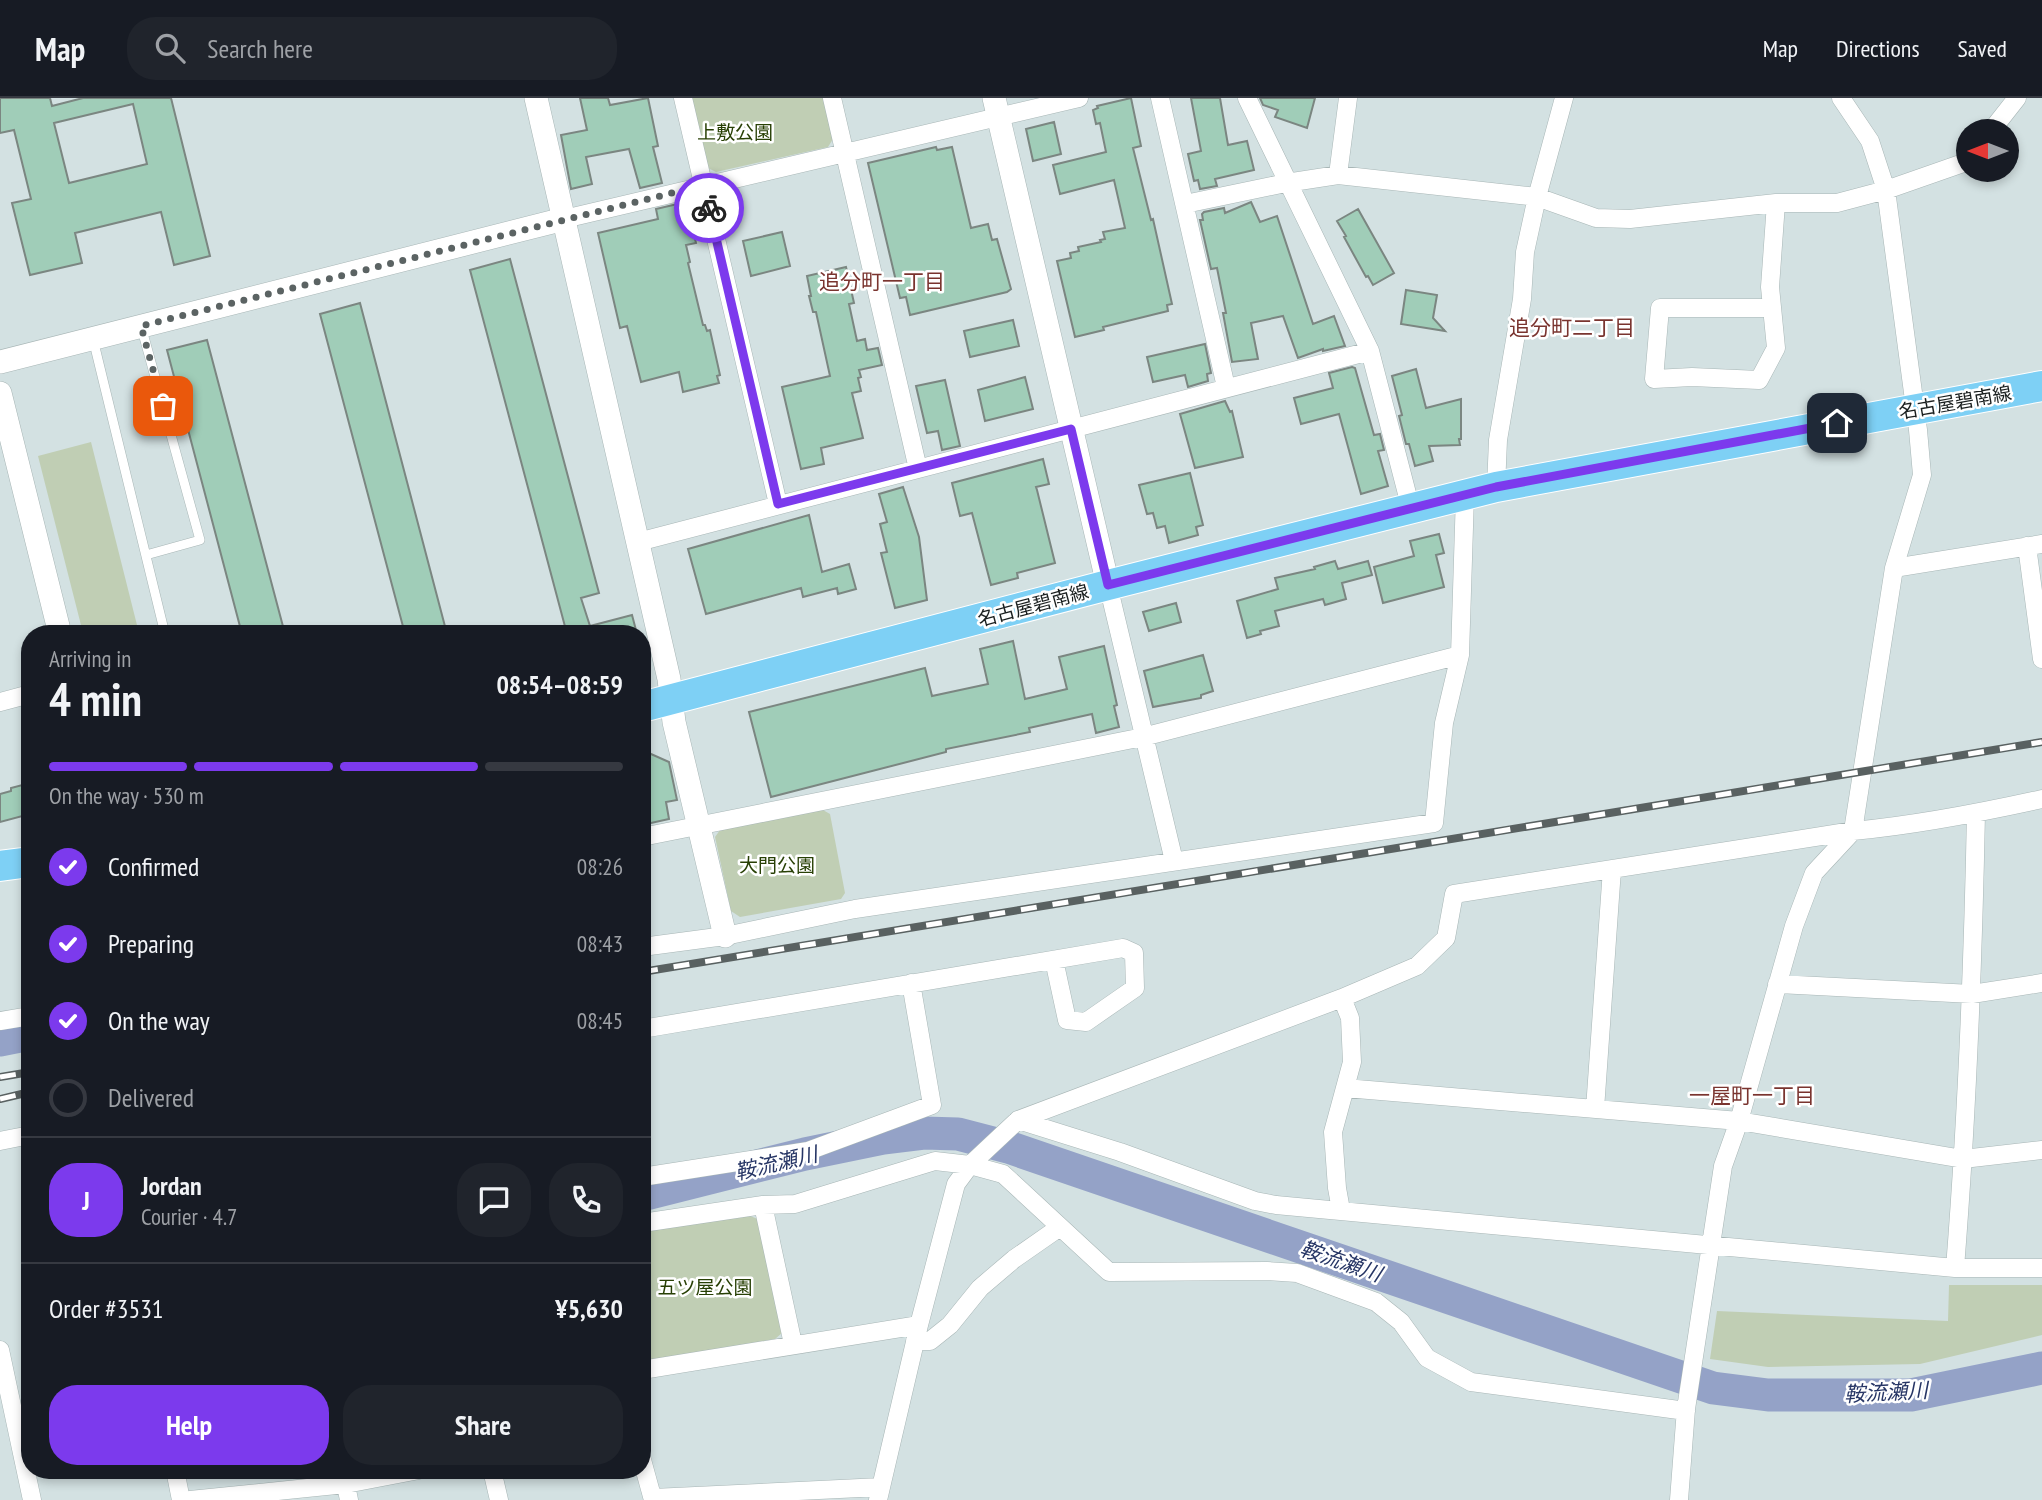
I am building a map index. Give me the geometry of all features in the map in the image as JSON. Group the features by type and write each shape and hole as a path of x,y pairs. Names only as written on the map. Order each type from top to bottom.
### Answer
{"main road":[{"name":"名古屋碧南線","path":"651,705 1496,487 2042,386"},
{"path":"0,866 21,863"}],"street":[{"path":"536,98 669,679 674,722 725,936"},
{"path":"683,98 778,504"},
{"path":"832,98 918,469"},
{"path":"0,362 564,219 845,152 996,107 1079,98"},
{"path":"1160,98 1226,387"},
{"path":"1247,98 1370,351 1411,509"},
{"path":"1338,175 1348,98"},
{"path":"1496,487 1498,440 1522,299 1524,252 1564,98"},
{"path":"1679,1500 1686,1410 1709,1244 1723,1166 1739,1121 1794,926 1814,873 1853,831 1894,568 1922,475 1916,409 1886,190 1870,141 1842,98"},
{"path":"2001,119 2017,98"},
{"path":"996,107 1174,861"},
{"path":"1185,204 1338,175 1537,197 1596,218 1630,219 1776,203 1837,203 1886,190 1956,166"},
{"path":"1771,308 1660,308 1654,379 1692,377 1759,380 1776,348 1770,287 1776,203"},
{"path":"638,542 1370,351"},
{"path":"0,393 58,625"},
{"path":"651,946 725,936 855,909 1434,823 1444,723 1460,654 1465,495"},
{"path":"1894,568 2035,545 2042,660"},
{"path":"651,834 1143,737 1460,654"},
{"path":"0,702 21,696"},
{"path":"647,1479 653,1499 880,1493 917,1333 956,1184 971,1164 1015,1122 1342,998 1417,966 1446,938 1454,894 1853,831 1901,826 2042,799"},
{"path":"1955,1268 1972,994 1976,813"},
{"path":"1595,1109 1612,869"},
{"path":"651,1027 1123,948 1134,953 1135,988 1086,1022 1067,1020 1054,960"},
{"path":"651,1176 808,1151 932,1105 911,983"},
{"path":"1777,984 1972,994 2042,983"},
{"path":"1341,1210 1333,1132 1352,1062 1350,1018 1342,998"},
{"path":"0,1021 21,1018"},
{"path":"1345,1088 1739,1121 1963,1159 2042,1150"},
{"path":"1015,1122 1119,1152 1255,1201 1955,1268 2042,1268"},
{"path":"0,1142 21,1137"},
{"path":"651,1222 763,1205 795,1204 935,1161 971,1164 1003,1174 1109,1272 1297,1273 1376,1302 1401,1322 1427,1358 1471,1382 1686,1410"},
{"path":"763,1205 793,1344"},
{"path":"651,1368 793,1344 917,1333 930,1341 950,1325 980,1288 1014,1259 1060,1227"},
{"path":"0,1350 4,1393 21,1458"},
{"path":"27,1479 32,1500"},
{"path":"177,1479 181,1500"},
{"path":"190,1500 346,1485 375,1479"},
{"path":"494,1479 499,1500"}],"lane":[{"path":"141,326 200,540 146,555"},
{"path":"93,338 163,625"}],"green space":[{"name":"上敷公園","path":"692,98 824,98 833,139 828,147 716,172 708,168"},
{"path":"91,442 137,625 81,625 38,456"},
{"name":"大門公園","path":"823,810 830,814 845,893 841,899 740,917 731,911 715,837 720,830"},
{"name":"五ツ屋公園","path":"750,1216 758,1219 782,1333 775,1339 651,1360 651,1231"},
{"path":"1949,1285 2042,1285 2042,1335 1920,1364 1768,1367 1710,1359 1717,1311 1948,1321"}],"building":[{"path":"0,98 50,98 52,106 83,98 171,98 210,256 174,265 161,212 75,233 82,263 30,275 12,203 31,199 14,130 0,133","holes":["133,104 147,164 69,183 54,123"]},
{"path":"580,98 608,98 610,105 648,98 658,146 653,147 662,183 640,188 629,149 586,157 592,184 571,189 561,135 587,130"},
{"path":"1131,98 1141,146 1133,148 1151,220 1153,219 1172,304 1167,305 1168,311 1075,337 1057,261 1071,258 1070,253 1079,251 1078,247 1101,242 1100,240 1105,239 1103,232 1125,228 1114,180 1060,194 1053,165 1106,152 1100,123 1096,124 1093,110 1098,108 1097,106"},
{"path":"1191,98 1220,98 1228,145 1247,141 1254,170 1215,179 1217,186 1200,189 1198,180 1194,181 1188,154 1201,151"},
{"path":"1260,98 1315,98 1307,128 1275,117 1278,110 1263,105"},
{"path":"1054,122 1061,154 1033,161 1026,129"},
{"path":"936,147 937,150 952,147 971,228 988,224 992,240 997,239 1011,289 910,315 906,297 900,298 868,163"},
{"path":"686,202 696,243 686,245 688,263 703,325 707,331 710,330 720,375 717,376 719,383 683,392 679,372 641,382 627,326 620,328 598,233 658,219 656,209"},
{"path":"1251,202 1260,222 1277,216 1313,324 1334,316 1345,346 1323,349 1298,358 1283,316 1251,323 1258,359 1232,362 1217,268 1211,269 1200,220 1203,220 1204,212 1224,208 1225,213"},
{"path":"1358,209 1394,273 1373,285 1368,276 1366,277 1337,221"},
{"path":"782,232 790,266 751,276 743,241"},
{"path":"510,259 599,593 581,598 590,625 565,625 470,270"},
{"path":"846,267 854,303 849,304 857,341 865,339 867,350 878,348 882,365 859,370 861,391 852,393 863,438 821,448 824,464 801,469 782,387 830,376 816,312 813,312 809,296 807,276"},
{"path":"1406,290 1437,295 1433,318 1445,331 1401,324"},
{"path":"360,303 445,625 403,625 320,314"},
{"path":"1013,320 1019,346 970,357 964,331"},
{"path":"207,340 283,625 240,625 167,350"},
{"path":"1205,344 1211,373 1207,374 1208,381 1188,387 1185,375 1153,382 1147,357"},
{"path":"1355,368 1374,435 1380,434 1384,450 1378,451 1388,486 1361,494 1339,414 1301,424 1294,398 1333,388 1329,373"},
{"path":"1416,369 1426,408 1461,399 1461,439 1460,445 1429,446 1433,461 1415,466 1409,444 1406,444 1392,376"},
{"path":"1025,377 1033,409 985,421 978,390"},
{"path":"945,380 960,446 942,450 938,431 927,433 916,386"},
{"path":"1225,401 1230,412 1232,411 1243,457 1195,468 1180,414"},
{"path":"1043,459 1049,484 1036,487 1055,563 1017,573 1018,578 991,585 972,513 960,516 952,483"},
{"path":"1190,473 1203,525 1196,527 1198,535 1169,543 1165,526 1157,528 1153,513 1147,514 1139,485"},
{"path":"903,487 919,537 927,600 895,608 881,553 887,552 880,524 887,522 879,494"},
{"path":"809,515 822,572 849,564 856,589 838,594 837,588 803,597 801,588 706,614 688,549"},
{"path":"1439,534 1444,553 1436,555 1444,587 1383,603 1374,567 1414,556 1410,541"},
{"path":"1335,561 1338,569 1368,561 1372,575 1342,583 1346,599 1325,605 1323,599 1275,611 1279,626 1247,638 1237,601 1278,589 1275,578 1315,569 1314,567"},
{"path":"1176,603 1181,622 1149,631 1143,612"},
{"path":"632,615 635,625 594,625"},
{"path":"1013,641 1025,699 1067,689 1059,657 1104,646 1119,727 1096,733 1092,714 1029,728 1030,732 946,749 946,752 771,797 749,712 925,668 932,696 988,684 980,649"},
{"path":"1203,655 1213,691 1201,695 1201,698 1153,707 1144,671"},
{"path":"651,754 669,762 677,800 666,802 669,819 651,823"},
{"path":"21,785 21,816 0,822 0,794 11,791 11,788"}],"waterway":[{"name":"鞍流瀬川","path":"0,1040 21,1036"},
{"name":"鞍流瀬川","path":"651,1193 805,1154 883,1138 924,1133 958,1134 1008,1147 1713,1388 1768,1395 1911,1395 2042,1368"}],"railway":[{"path":"651,971 2042,742"},
{"path":"0,1077 21,1074"},
{"path":"0,1099 21,1094"}],"way so far":[{"path":"163,406 141,326 704,185 709,208"}],"district":[{"name":"追分町一丁目","path":"882,281"},
{"name":"追分町二丁目","path":"1572,327"},
{"name":"一屋町一丁目","path":"1752,1095"}],"route":[{"path":"709,208 778,504 1071,429 1108,585 1496,487 1837,423"}]}
